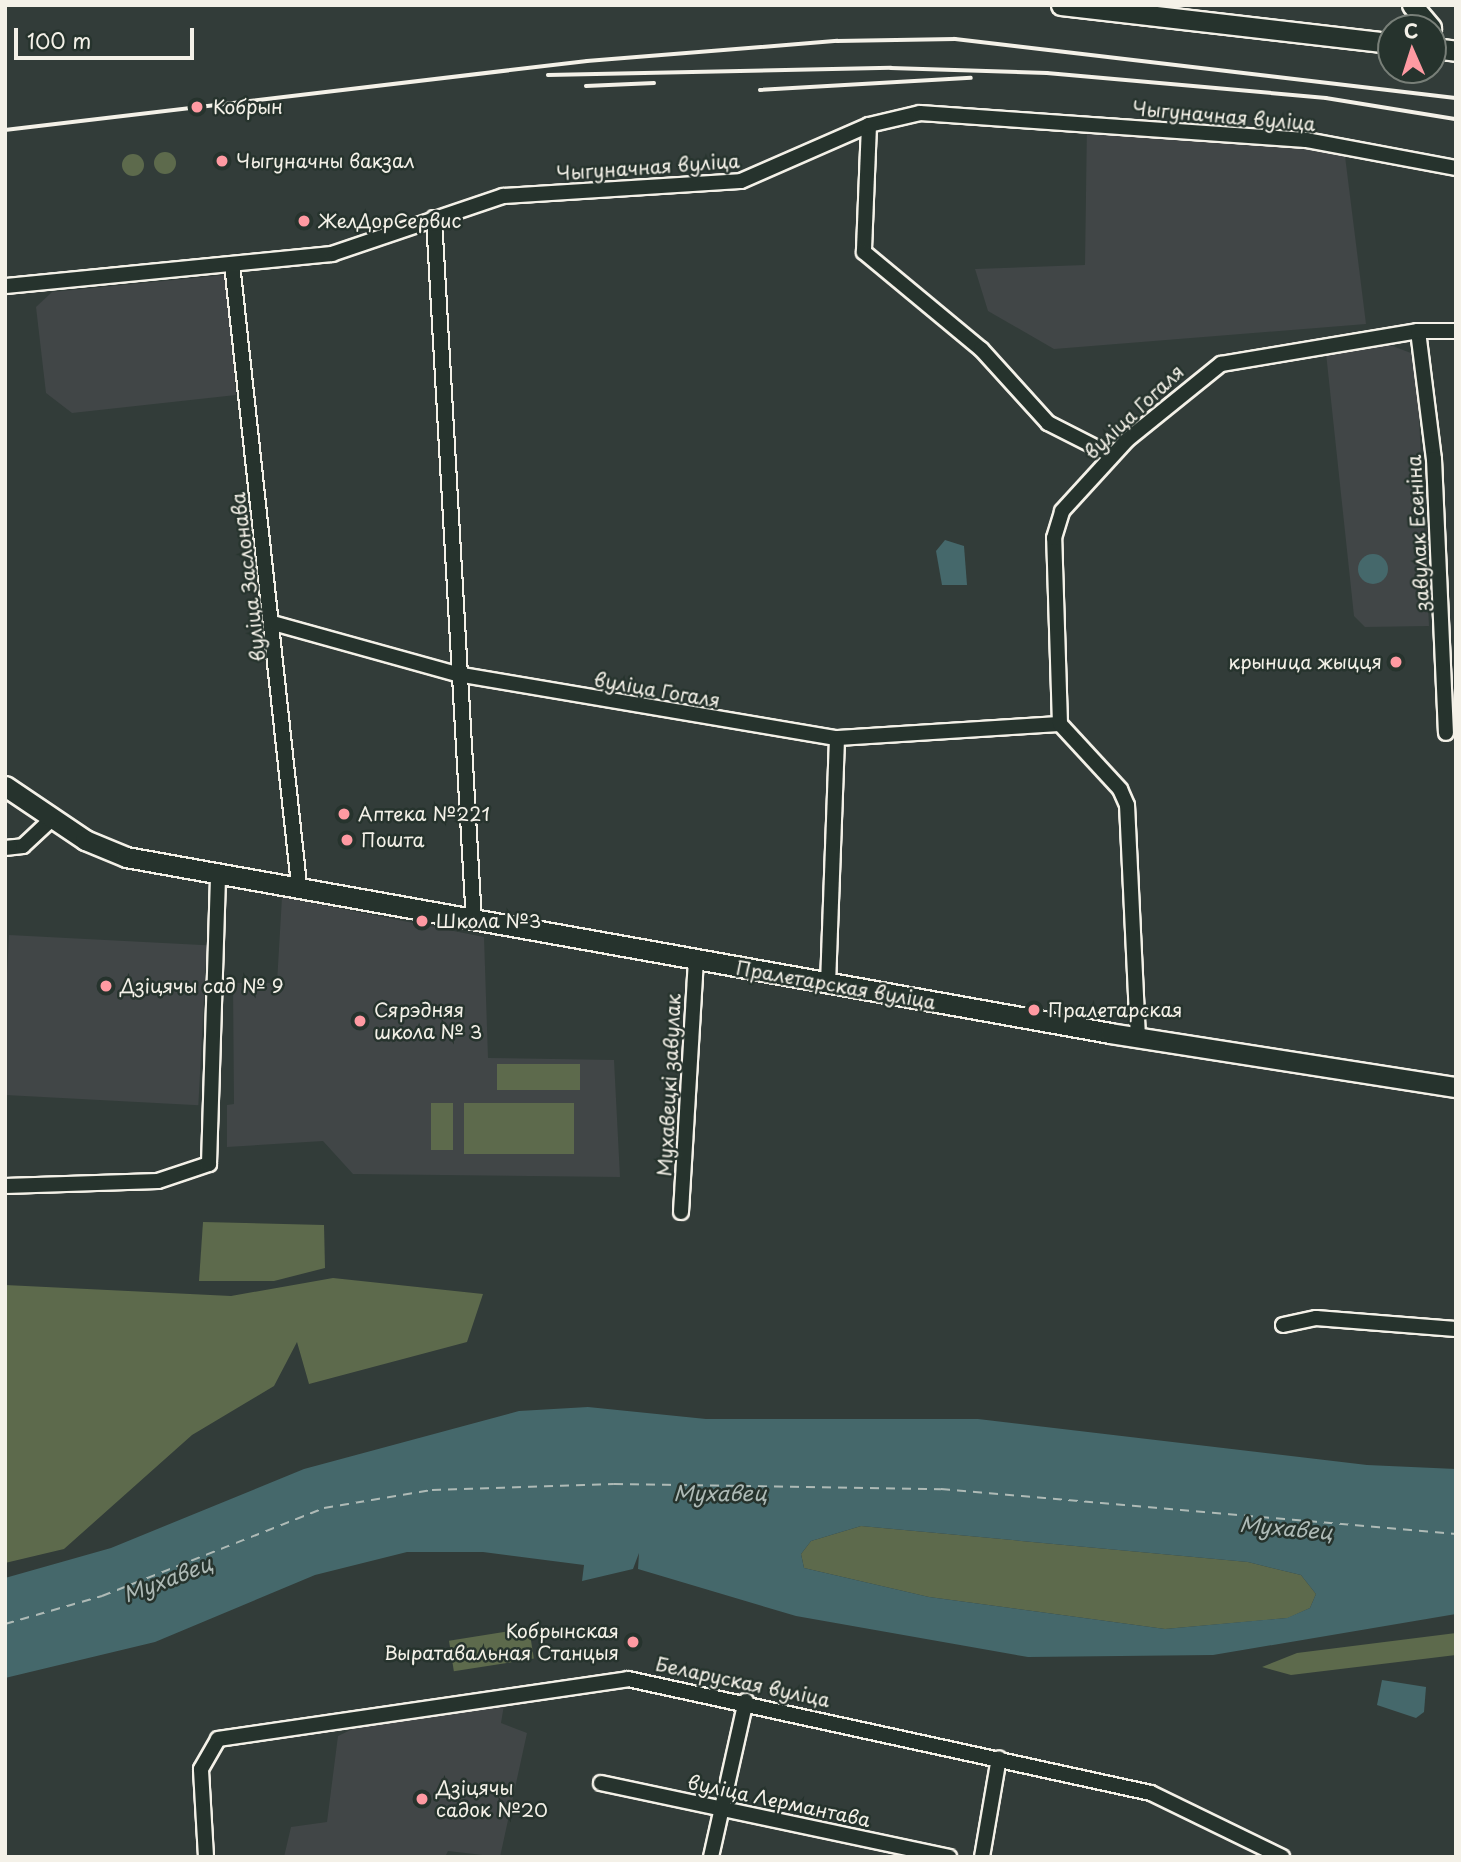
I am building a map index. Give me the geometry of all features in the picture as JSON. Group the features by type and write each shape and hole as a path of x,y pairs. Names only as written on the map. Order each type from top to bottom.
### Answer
{"main road":[{"path":"1061,5 1377,41"},
{"name":"Пралетарская вуліца","path":"5,786 52,819 111,853 299,886 474,922 1138,1038 1456,1087"}],"street":[{"name":"Чыгуначная вуліца","path":"5,286 332,254 503,196 741,181 869,125 920,113 1306,140 1456,168"},
{"path":"869,125 864,252 981,349 1048,423 1111,455"},
{"path":"434,218 457,674 474,922"},
{"name":"вуліца Заслонава","path":"232,264 273,623 299,886"},
{"name":"вуліца Гогаля","path":"273,623 457,674 837,738 1060,723 1054,538 1062,511 1111,455 1221,363 1418,331 1456,331"},
{"name":"завулак Есеніна","path":"1418,331 1434,459 1451,693 1446,733"},
{"path":"1060,723 1120,789 1127,806 1138,1038"},
{"path":"828,984 837,738"},
{"path":"5,848 23,846 52,819"},
{"path":"5,1186 158,1181 209,1164 218,872"},
{"name":"Мухавецкі завулак","path":"681,1212 696,960"},
{"path":"1283,1325 1317,1318 1456,1329"},
{"name":"Беларуская вуліца","path":"206,1857 201,1769 218,1739 241,1732 602,1680 673,1685 1151,1793 1282,1857"},
{"path":"710,1857 746,1701"},
{"path":"982,1857 999,1758"},
{"name":"вуліца Лермантава","path":"601,1783 949,1857"}],"shaded area":[{"path":"1087,122 1344,148 1366,324 1054,349 988,311 975,269 1085,265"},
{"path":"225,275 236,395 72,413 46,393 36,307 52,292"},
{"path":"1390,345 1416,355 1429,626 1365,627 1354,616 1326,353"},
{"name":"Сярэдняя школа № 3","path":"282,897 484,937 488,1058 614,1060 620,1177 353,1174 323,1141 227,1147 227,1105 234,1104 233,983 277,983"},
{"name":"Дзіцячы сад № 9","path":"9,935 207,945 198,1105 5,1095"},
{"name":"Дзіцячы садок №20","path":"504,1705 501,1723 527,1733 500,1857 448,1851 445,1857 284,1857 291,1827 327,1822 338,1736 363,1724"}],"green space":[{"path":"165,152 173,155 176,163 173,171 165,174 157,171 154,163 157,155"},
{"path":"133,154 141,157 144,165 141,173 133,176 125,173 122,165 125,157"},
{"path":"497,1064 580,1064 580,1090 497,1090"},
{"path":"431,1103 453,1103 453,1150 431,1150"},
{"path":"464,1103 574,1103 574,1154 464,1154"},
{"path":"203,1222 324,1225 325,1268 274,1281 199,1281"},
{"path":"333,1278 483,1294 467,1342 309,1384 297,1342 274,1386 192,1435 64,1549 5,1563 5,1285 231,1296"},
{"path":"861,1526 1248,1562 1301,1575 1316,1594 1310,1608 1288,1618 1165,1629 929,1597 804,1568 801,1554 811,1541"},
{"path":"529,1628 534,1659 454,1671 449,1641"},
{"path":"1456,1633 1456,1655 1291,1675 1262,1667 1297,1653"}],"water":[{"path":"945,540 964,546 967,585 942,585 936,551"},
{"path":"1373,554 1379,555 1387,563 1387,575 1379,583 1373,584 1367,583 1359,575 1358,569 1359,563 1367,555"},
{"name":"Мухавец","path":"588,1407 706,1419 978,1419 1367,1465 1456,1469 1456,1614 1213,1655 1028,1657 796,1616 638,1569 639,1553 633,1569 582,1581 584,1565 483,1552 407,1552 315,1575 155,1642 5,1678 5,1578 111,1548 304,1469 519,1411","holes":["861,1526 1248,1562 1301,1575 1316,1594 1310,1608 1287,1618 1165,1629 929,1597 804,1568 801,1554 811,1541"]},
{"path":"1382,1680 1426,1687 1424,1712 1416,1718 1377,1705"}],"ferry route":[{"path":"5,1624 102,1596 324,1508 432,1490 614,1484 941,1489 1456,1534"}],"railway":[{"path":"5,130 587,61 837,41 955,39 1456,98"},
{"path":"548,75 891,68 1047,73 1326,98 1456,119"},
{"path":"760,90 971,78"},
{"path":"586,86 654,83"}],"place":[{"name":"Кобрын","path":"197,107"},
{"name":"Чыгуначны вакзал","path":"222,161"},
{"name":"ЖелДорСервис","path":"304,221"},
{"name":"крыница жыцця","path":"1396,662"},
{"name":"Аптека №221","path":"344,814"},
{"name":"Пошта","path":"347,840"},
{"name":"Школа №3","path":"422,921"},
{"name":"Дзіцячы сад № 9","path":"106,986"},
{"name":"Пралетарская","path":"1034,1010"},
{"name":"Сярэдняя школа № 3","path":"360,1021"},
{"name":"Кобрынская Выратавальная Станцыя","path":"633,1642"},
{"name":"Дзіцячы садок №20","path":"422,1799"}]}
